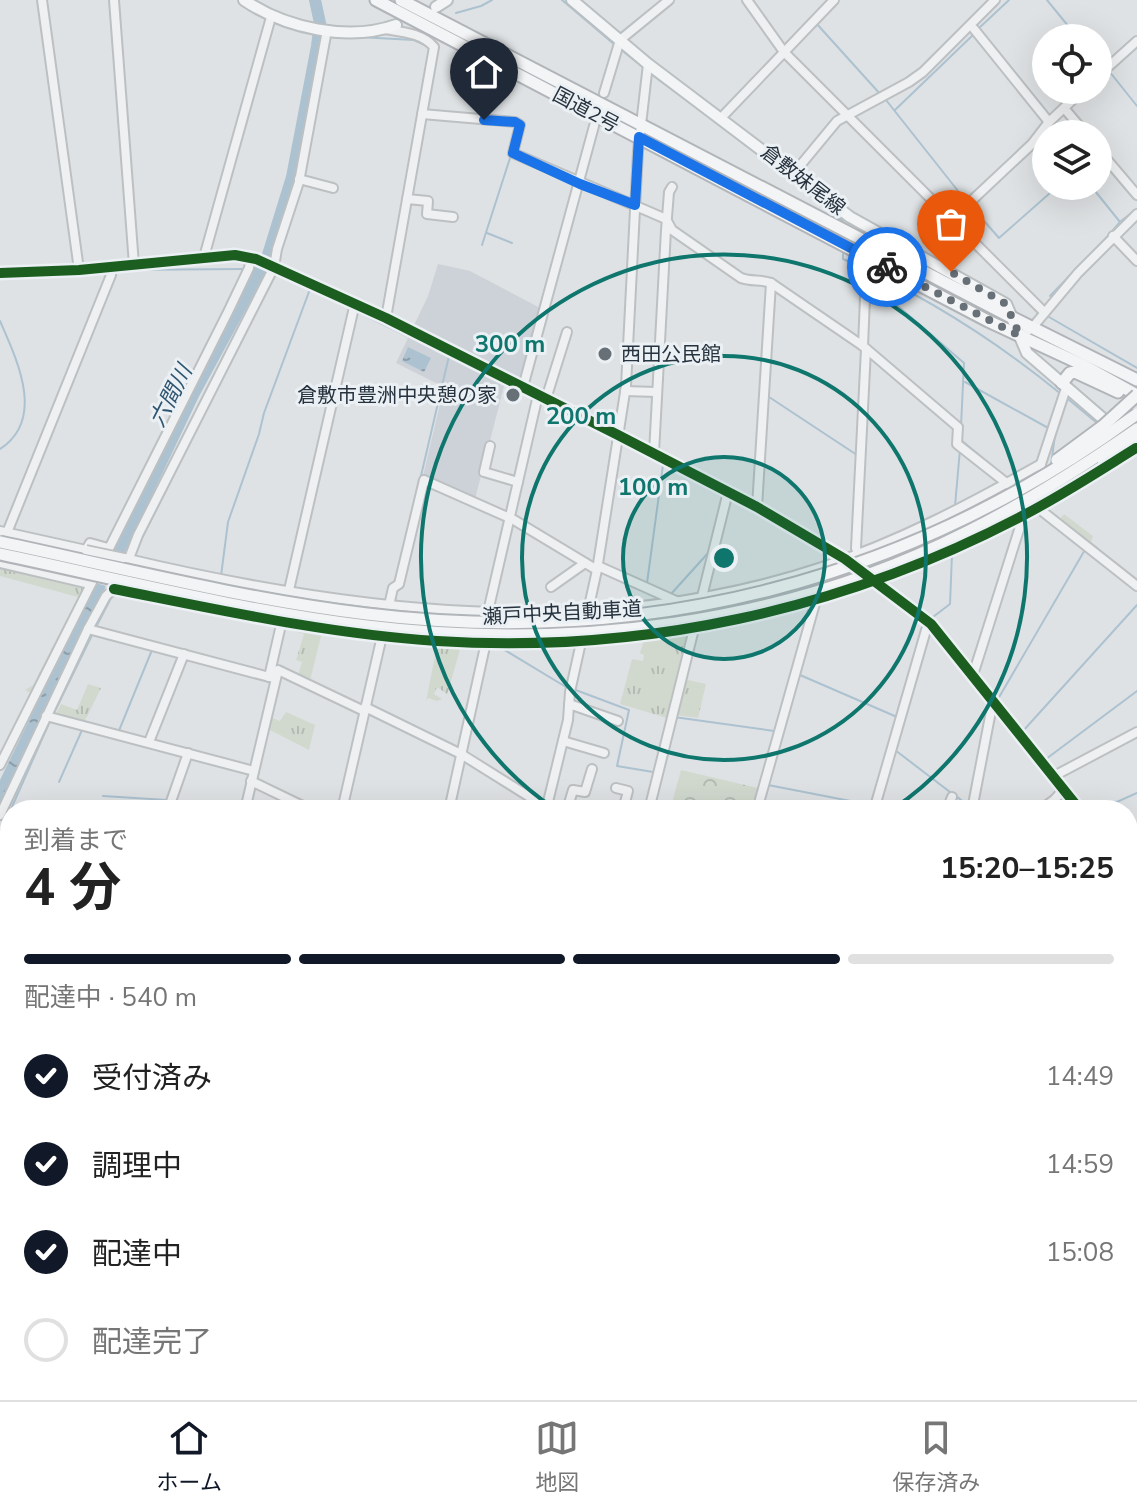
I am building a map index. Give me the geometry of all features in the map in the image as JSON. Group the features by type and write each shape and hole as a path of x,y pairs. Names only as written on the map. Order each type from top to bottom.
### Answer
{"highway":[{"name":"国道2号","path":"376,0 1020,336 1083,365 1137,396"},
{"name":"国道2号","path":"401,0 1137,380"},
{"path":"959,523 1069,452 1137,396 1075,372 1070,373 1064,385"},
{"name":"瀬戸中央自動車道","path":"2,535 216,589 318,608 435,620 592,621 686,610 772,591 850,568 959,523 1032,483 1137,414"},
{"name":"瀬戸中央自動車道","path":"0,552 214,601 368,626 462,635 593,633 688,621 818,591 892,566 1036,500 1137,429"},
{"path":"1036,500 1134,448"}],"main road":[{"path":"244,0 271,17 326,32 385,29 396,25"},
{"path":"436,7 447,0"},
{"name":"倉敷妹尾線","path":"572,0 618,45 721,118 850,217 1006,304 1015,319"},
{"path":"1015,319 1027,353 1134,448"}],"street":[{"path":"42,0 79,270"},
{"path":"114,0 134,265"},
{"path":"604,93 618,45 669,0"},
{"path":"747,0 783,53 1044,312"},
{"path":"721,118 834,0"},
{"path":"794,173 837,121 923,72 995,0"},
{"path":"204,257 271,17"},
{"path":"385,29 418,35 434,47 386,318"},
{"path":"975,31 1047,120 1068,104"},
{"path":"8,800 106,596 114,589 126,559 273,266 299,179 326,32"},
{"path":"1112,63 1137,41"},
{"path":"547,800 563,741 597,568 625,391 639,137 648,68"},
{"path":"1064,108 1074,120"},
{"path":"422,114 515,122 520,125 513,153 580,186 666,219 672,230 741,278 768,281 864,345 958,427 957,444 1036,500 1137,586"},
{"path":"523,387 594,126"},
{"path":"951,220 1032,144"},
{"path":"1112,166 1137,195"},
{"path":"299,179 333,188"},
{"path":"654,453 666,219 672,187"},
{"path":"407,199 428,201 427,214 453,217"},
{"path":"1020,336 1032,328 1113,236 1137,214"},
{"path":"1113,236 1137,261"},
{"path":"0,273 111,270 235,255 254,258 386,318 654,453 848,558 871,583 929,627 973,675 994,707 1054,776 1060,793 1068,800"},
{"path":"0,765 254,258"},
{"path":"0,552 2,535 111,270"},
{"path":"848,558 856,548 866,274"},
{"path":"757,507 768,281"},
{"path":"247,800 281,621 355,303"},
{"path":"451,800 486,644 486,613 518,482 542,397 567,332"},
{"path":"973,675 1023,516 1036,500 1041,464 1064,385"},
{"path":"625,391 656,392"},
{"path":"490,446 484,472 518,482"},
{"path":"2,535 288,592 389,606 486,613 587,611 703,596 822,567 956,512 1041,464"},
{"path":"344,800 381,636 393,588 399,584 424,480 511,518 585,563 676,601"},
{"path":"651,800 728,492"},
{"path":"114,589 281,621 381,636 486,644 581,642 694,629 813,601 871,583 1023,516"},
{"path":"86,550 90,543 108,548"},
{"path":"0,563 90,584"},
{"path":"551,587 585,563"},
{"path":"760,800 796,674 813,601"},
{"path":"877,800 929,627"},
{"path":"92,630 272,678"},
{"path":"149,742 184,656"},
{"path":"272,678 278,670 366,709 459,753 535,800"},
{"path":"569,704 618,721"},
{"path":"974,800 994,707"},
{"path":"50,717 252,771"},
{"path":"1054,776 1137,732"},
{"path":"563,741 604,753"},
{"path":"171,800 187,755"},
{"path":"569,800 573,790 585,792 592,769"},
{"path":"251,781 290,800"},
{"path":"616,788 628,791 626,800"},
{"path":"1052,800 1060,793"},
{"path":"1057,800 1060,793"}],"shaded area":[{"path":"438,264 470,271 542,309 520,393 504,386 475,499 423,476 444,387 396,363 428,296"}],"green space":[{"path":"1064,514 1093,536 1091,542 1099,548 1060,519"},
{"path":"0,566 86,585 33,694 25,690 33,685 78,597 0,576"},
{"path":"288,626 322,632 310,681 298,675 302,662 296,660 304,634 288,629"},
{"path":"688,633 667,718 620,704 632,659 643,661 644,655 640,653 644,640"},
{"path":"437,646 461,646 447,694 437,687 434,694 442,699 428,698 426,701"},
{"path":"688,680 706,684 698,718 676,715 683,682"},
{"path":"88,684 101,688 84,723 55,716 61,704 77,710"},
{"path":"286,712 315,725 309,750 268,729 270,717 280,721"},
{"path":"681,770 758,788 755,800 673,800"}],"water":[{"path":"408,347 431,358 424,372 402,361"},
{"path":"96,583 106,586 64,667 2,800 0,780"}],"waterway":[{"path":"255,0 271,9"},
{"name":"六間川","path":"107,576 193,395 267,258 292,177 317,46 320,23 315,0"},
{"path":"456,13 492,0"},
{"path":"562,0 615,45"},
{"path":"978,29 1009,0"},
{"path":"1047,0 1067,24"},
{"path":"816,23 881,95"},
{"path":"895,110 974,34"},
{"path":"358,37 414,40 427,46"},
{"path":"620,49 643,67"},
{"path":"651,74 755,151"},
{"path":"1112,75 1137,106"},
{"path":"246,123 258,79"},
{"path":"886,100 966,201"},
{"path":"482,245 511,155"},
{"path":"569,232 582,187"},
{"path":"924,198 1038,312"},
{"path":"971,206 999,238 1042,200"},
{"path":"1102,200 1120,222 1109,235"},
{"path":"821,204 843,221"},
{"path":"1121,221 1137,209"},
{"path":"487,233 512,243"},
{"path":"669,233 703,256"},
{"path":"1050,296 1108,236"},
{"path":"843,254 843,259 957,319 1061,394"},
{"name":"六間川","path":"262,268 267,270"},
{"path":"117,270 243,269"},
{"name":"六間川","path":"253,274 257,277"},
{"path":"254,315 276,274"},
{"path":"278,275 347,305"},
{"path":"869,281 964,363 961,426"},
{"path":"221,576 228,522 310,289"},
{"path":"356,311 533,398"},
{"path":"1049,317 1137,368"},
{"path":"0,321 20,371 25,406 22,422 14,436 0,449"},
{"path":"139,544 235,353"},
{"path":"420,480 449,356"},
{"path":"965,382 1050,429"},
{"path":"766,395 857,455"},
{"path":"1068,399 1097,423"},
{"path":"541,402 609,437"},
{"path":"1051,465 1055,435"},
{"path":"961,440 1008,479"},
{"path":"623,444 724,497"},
{"path":"955,506 960,449"},
{"path":"647,583 663,465"},
{"path":"853,535 855,490"},
{"path":"730,499 774,522"},
{"path":"797,535 835,559"},
{"path":"998,699 1086,548"},
{"path":"671,594 709,552"},
{"path":"933,617 950,604 952,554"},
{"path":"870,584 907,611"},
{"path":"95,629 112,596"},
{"path":"971,665 994,596"},
{"path":"1023,731 1137,605"},
{"path":"216,614 276,626"},
{"path":"930,630 984,696"},
{"path":"53,715 92,635"},
{"path":"489,648 503,649 566,687"},
{"path":"118,733 152,650"},
{"path":"800,675 897,717"},
{"path":"573,689 629,710 617,766 653,772"},
{"path":"1046,759 1137,691"},
{"path":"674,717 774,731"},
{"path":"544,800 564,719"},
{"path":"15,800 50,721"},
{"path":"59,782 82,730"},
{"path":"895,750 950,792"},
{"path":"768,785 845,800"},
{"path":"1121,800 1137,793"},
{"path":"1063,795 1067,800"},
{"path":"103,796 167,800"},
{"path":"956,796 961,800"}],"cycle path":[{"path":"0,273 79,270 235,255 256,259 386,318 757,507 845,559 931,624 1072,800"},
{"path":"114,589 234,613 396,638 513,643 589,640 664,632 738,619 811,601 883,577 953,549 1022,516 1136,448"}],"way so far":[{"path":"887,267 1020,336 1006,304 951,272"}],"place":[{"name":"西田公民館","path":"605,354"},
{"name":"倉敷市豊洲中央憩の家","path":"513,395"}],"route":[{"path":"484,120 520,125 513,153 635,205 639,137 887,267"}]}
